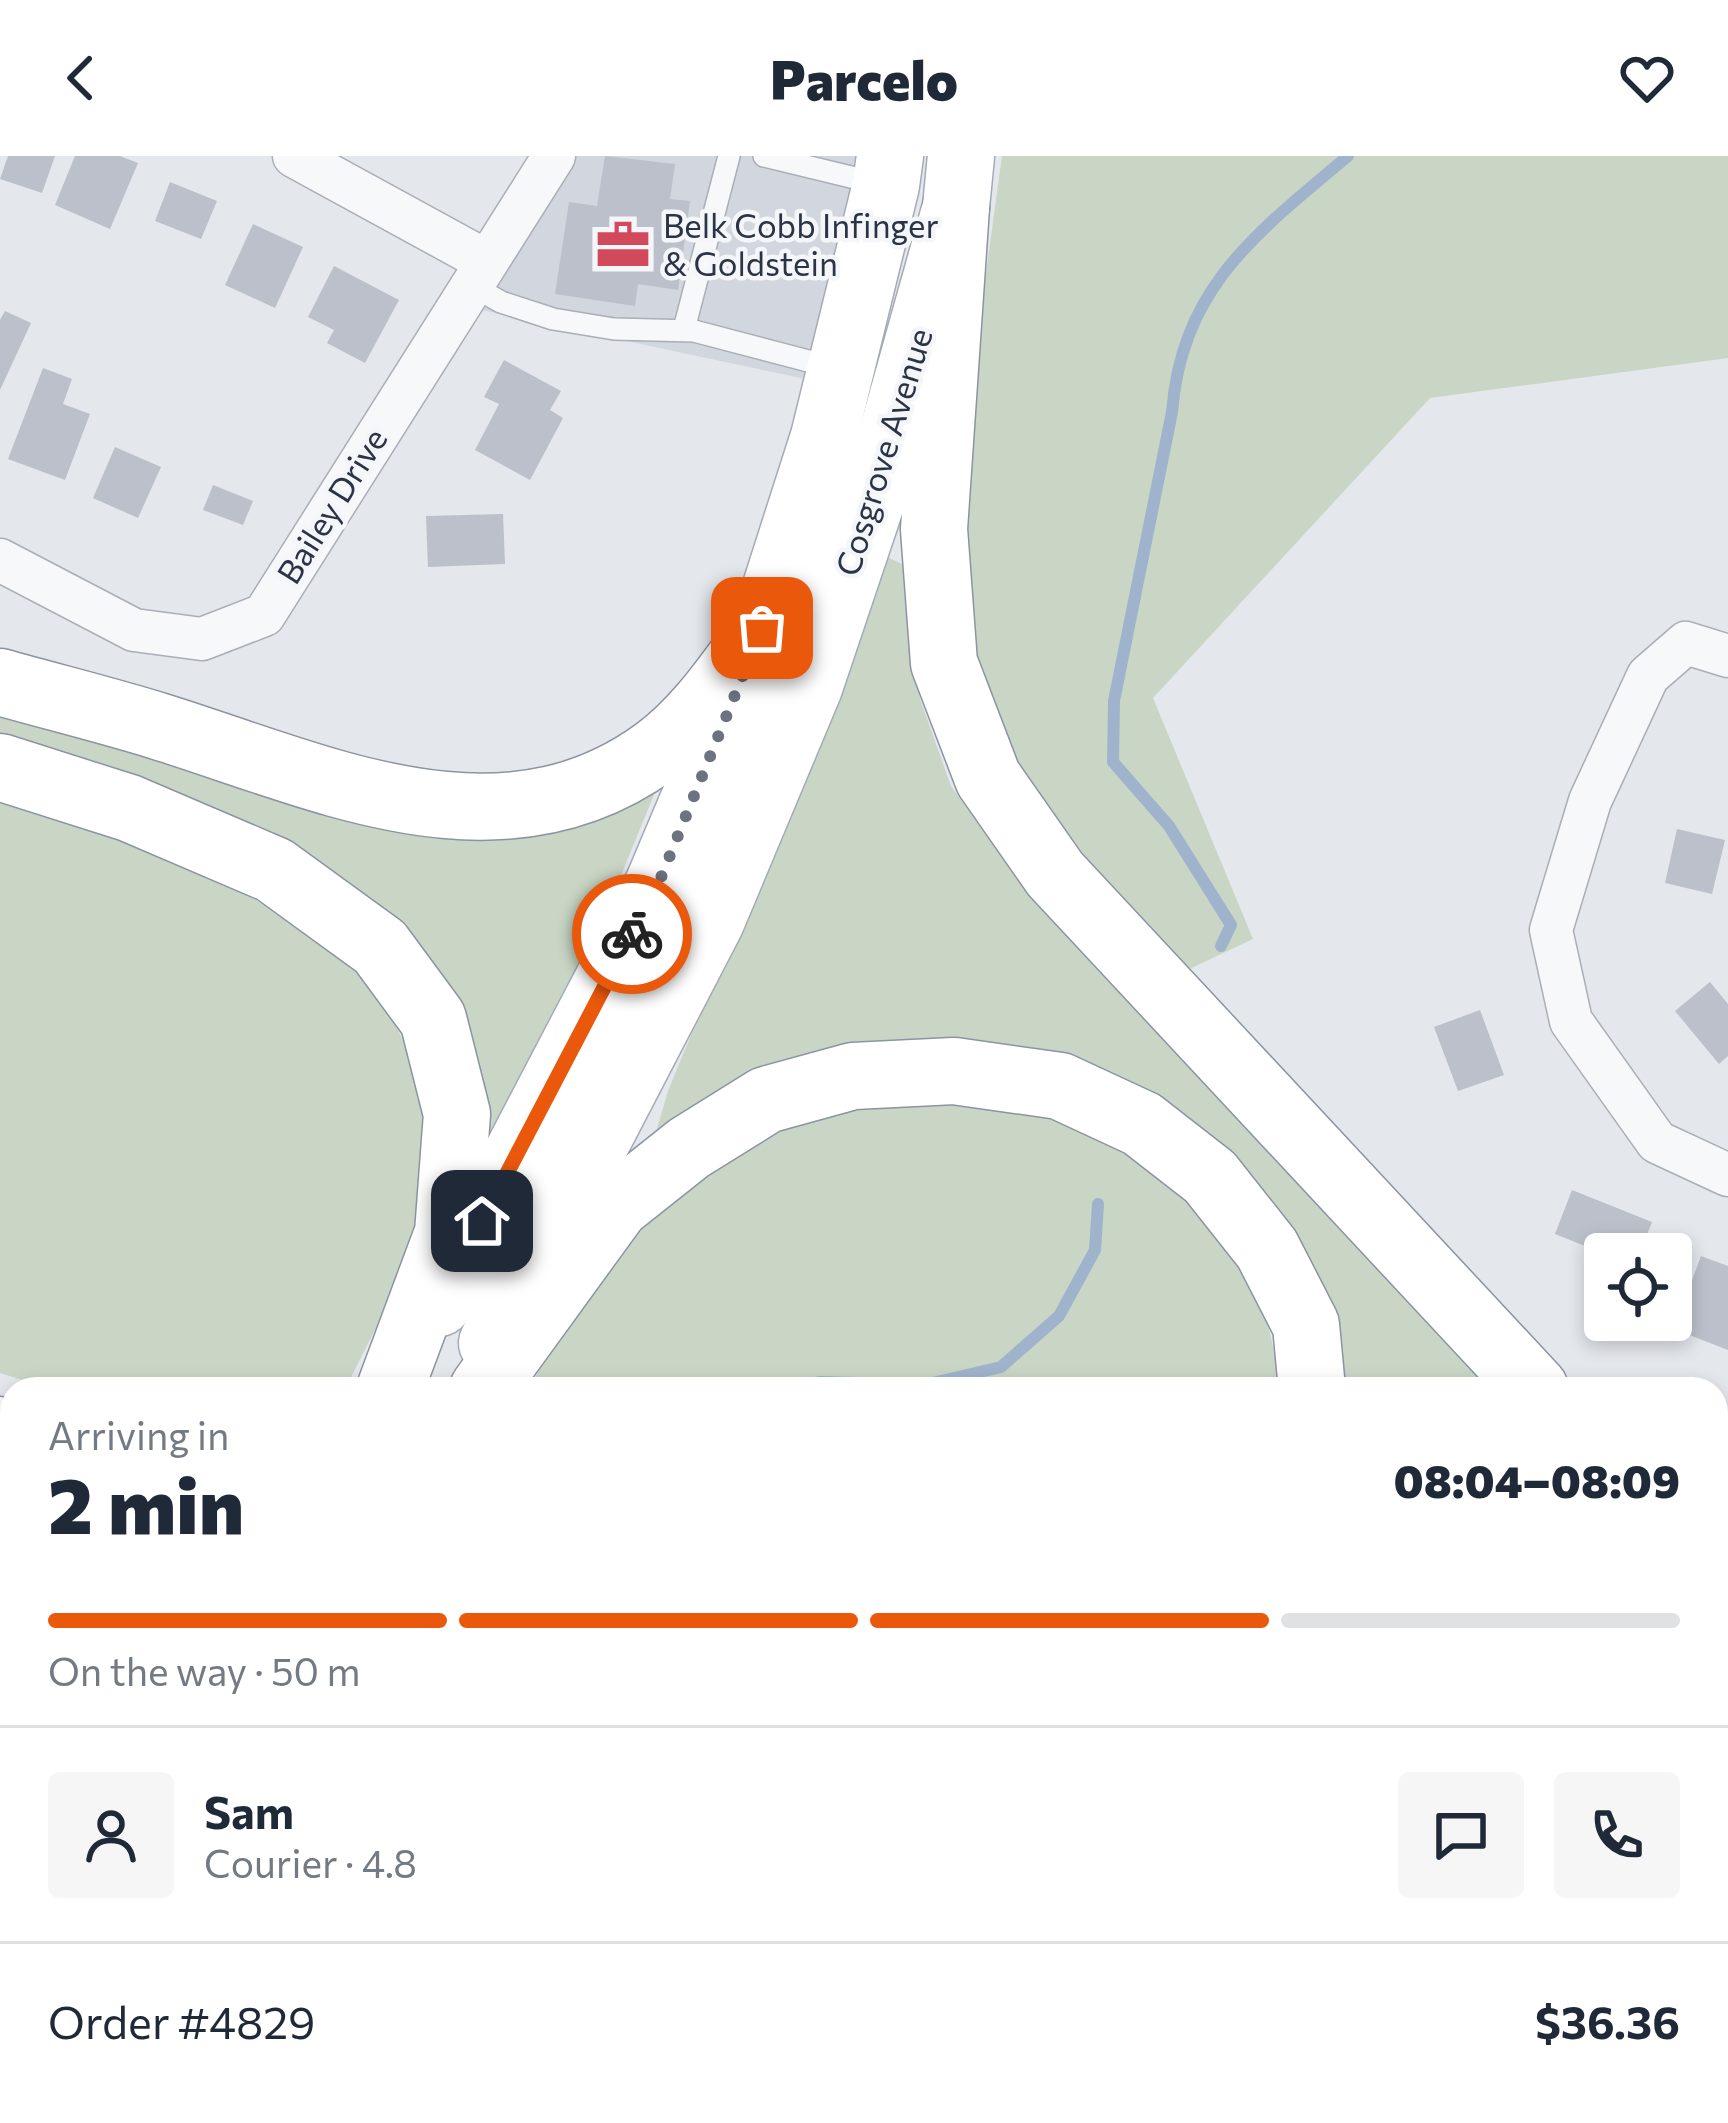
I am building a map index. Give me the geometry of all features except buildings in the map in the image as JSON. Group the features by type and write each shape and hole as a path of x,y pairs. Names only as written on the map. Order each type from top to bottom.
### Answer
{"main road":[{"name":"Cosgrove Avenue","path":"398,1377 658,885 762,628 824,437 888,171"},
{"name":"Cosgrove Avenue","path":"475,1377 711,922 809,687 883,467 958,182"},
{"path":"958,182 934,529 944,663 988,778 1055,874 1523,1377"},
{"path":"0,682 404,802 510,808 598,785 656,752 702,709 762,628"},
{"path":"0,767 129,808 274,870 380,947 433,1018 457,1114 448,1233 396,1377"},
{"path":"492,1377 616,1206 689,1148 766,1100 853,1076 954,1071 1060,1086 1142,1124 1210,1177 1268,1249 1306,1325 1311,1377"}],"street":[{"path":"294,156 478,273"},
{"name":"Bailey Drive","path":"0,560 134,630 202,639 264,615 554,156"},
{"path":"1728,656 1687,643 1648,676 1590,801 1551,930 1571,1021 1657,1142 1728,1175"}],"lane":[{"path":"684,329 729,156"},
{"path":"764,156 888,171"},
{"path":"478,273 501,302 554,319 614,328 684,329 840,369"}],"shaded area":[{"path":"554,156 864,156 805,379 458,305"}],"green space":[{"path":"1002,156 1728,156 1728,358 1430,398 1153,698 1253,939 1183,972 1028,804 975,699 951,529"},
{"path":"887,557 904,565 920,699 951,786 1013,870 1485,1377 1330,1377 1321,1301 1268,1194 1177,1112 790,1065 656,1132 668,1091"},
{"path":"0,708 435,839 523,837 573,825 660,780 581,973 491,1136 478,1130 453,1003 0,747"},
{"path":"0,800 88,813 310,930 380,991 418,1073 435,1148 430,1221 351,1377 13,1377 0,1373"},
{"path":"939,1099 1076,1124 1135,1153 1192,1195 1238,1247 1266,1315 1277,1377 536,1377 594,1270 689,1170 817,1110"}],"waterway":[{"path":"1221,946 1231,925 1169,826 1113,762 1114,701 1179,368 1191,330 1208,296 1255,237 1348,156"},
{"path":"958,1377 1001,1367 1059,1316 1095,1250 1098,1204"}],"way so far":[{"path":"632,934 658,885 762,628"}],"place":[{"name":"Belk Cobb Infinger & Goldstein","path":"623,245"}],"route":[{"path":"482,1221 632,934"}]}
